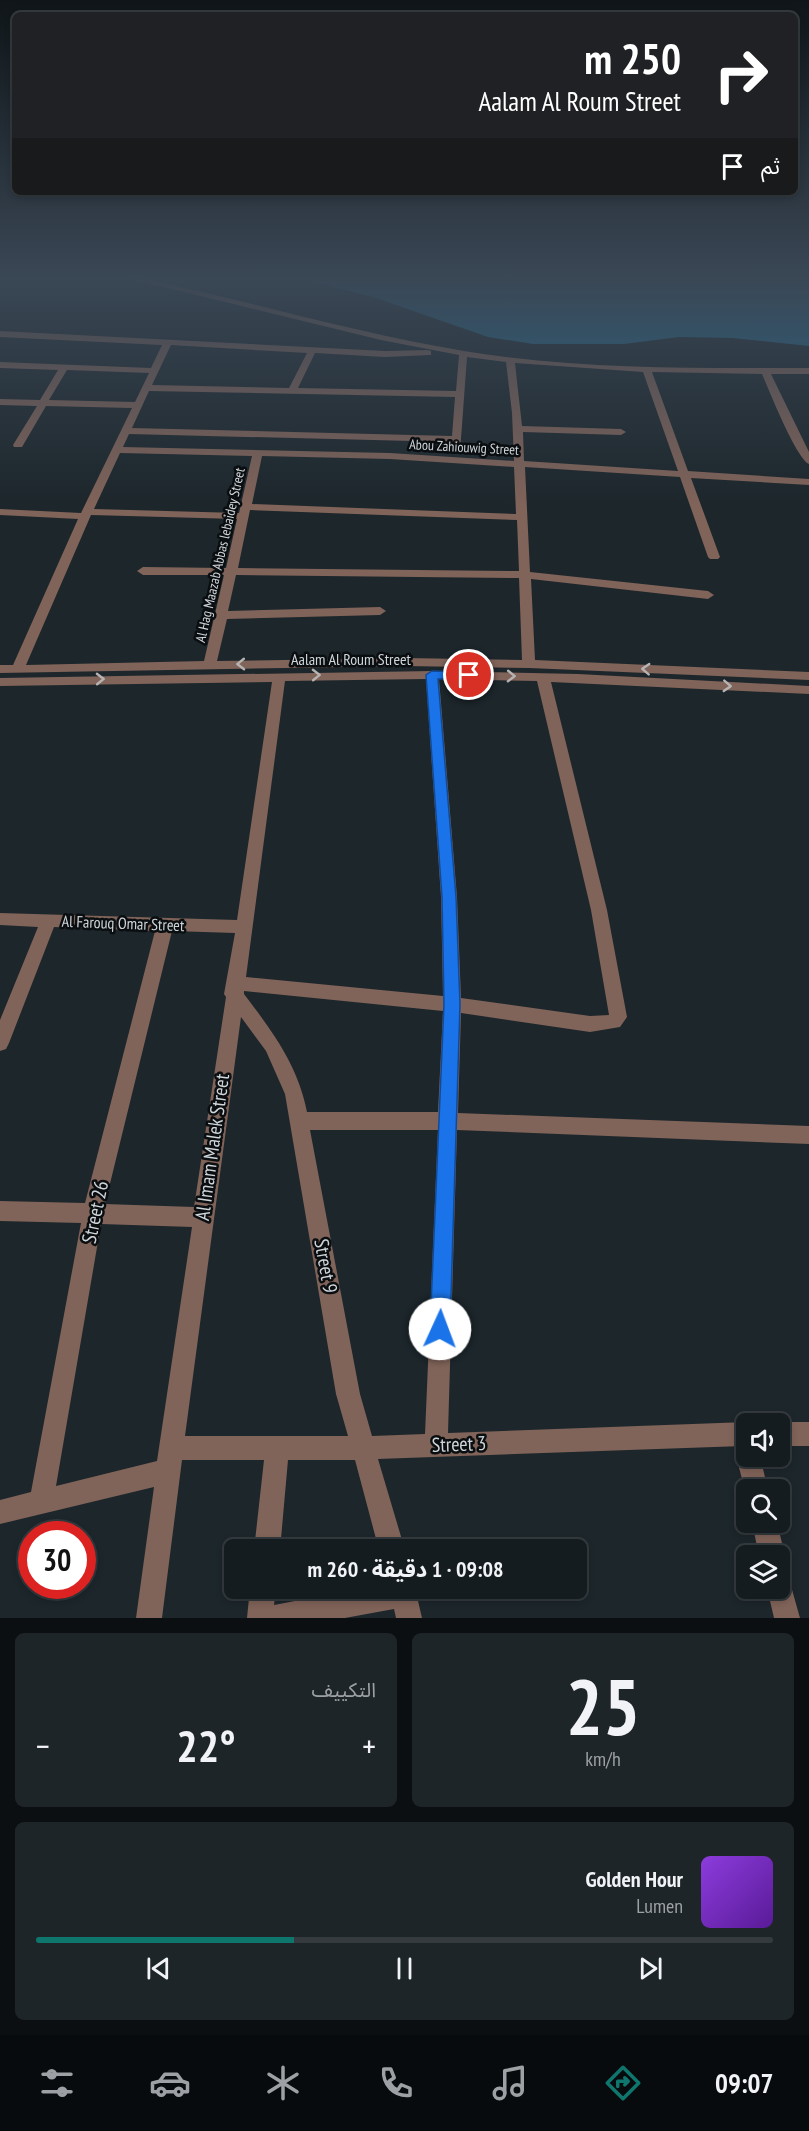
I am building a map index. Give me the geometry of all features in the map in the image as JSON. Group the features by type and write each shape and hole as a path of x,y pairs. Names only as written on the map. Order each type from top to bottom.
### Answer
{"street":[{"path":"18,669 86,514 162,354"},
{"path":"292,391 311,354"},
{"path":"456,459 463,354 510,360 646,369 809,371"},
{"path":"494,354 570,360 809,365"},
{"path":"510,360 517,429 529,664"},
{"path":"0,364 154,371"},
{"path":"18,445 64,367"},
{"path":"646,369 682,474 714,557"},
{"path":"765,371 792,430 806,450 809,461"},
{"path":"146,388 461,394"},
{"path":"0,402 138,405"},
{"path":"517,429 621,432"},
{"path":"792,430 809,430"},
{"path":"126,431 457,439"},
{"name":"Abou Zahiouwig Street","path":"117,450 456,459 809,482"},
{"name":"Al Hag Maazab Abbas lebaidey Street","path":"210,664 258,453"},
{"path":"0,512 86,514 246,512 520,517"},
{"path":"143,571 525,575 708,595"},
{"path":"222,615 380,611"},
{"name":"Aalam Al Roum Street","path":"0,682 79,673 210,664 344,662 529,664 703,678 809,690"},
{"name":"Aalam Al Roum Street","path":"0,669 79,673 279,676 703,678 809,676"},
{"path":"432,675 449,897 452,1004 436,1445"},
{"name":"Al Imam Malek Street","path":"149,1618 202,1217 234,989 246,927 279,676"},
{"path":"234,989 452,1004 590,1024 614,1023 618,1017 599,910 543,677"},
{"name":"Al Farouq Omar Street","path":"0,919 246,927"},
{"path":"0,1043 49,920"},
{"name":"Street 26","path":"41,1503 93,1213 165,924"},
{"name":"Street 9","path":"234,989 277,1053 294,1094 348,1394 389,1539"},
{"path":"300,1121 447,1121 809,1135"},
{"path":"0,1211 202,1217"},
{"path":"790,1434 809,1434"},
{"name":"Street 3","path":"0,1512 41,1503 170,1460 277,1448 736,1444"},
{"path":"268,1539 277,1448"},
{"path":"260,1618 262,1599"},
{"path":"783,1599 787,1618"},
{"path":"274,1618 405,1600"}],"route":[{"path":"440,1329 452,1004 449,897 432,675 469,675"}]}
